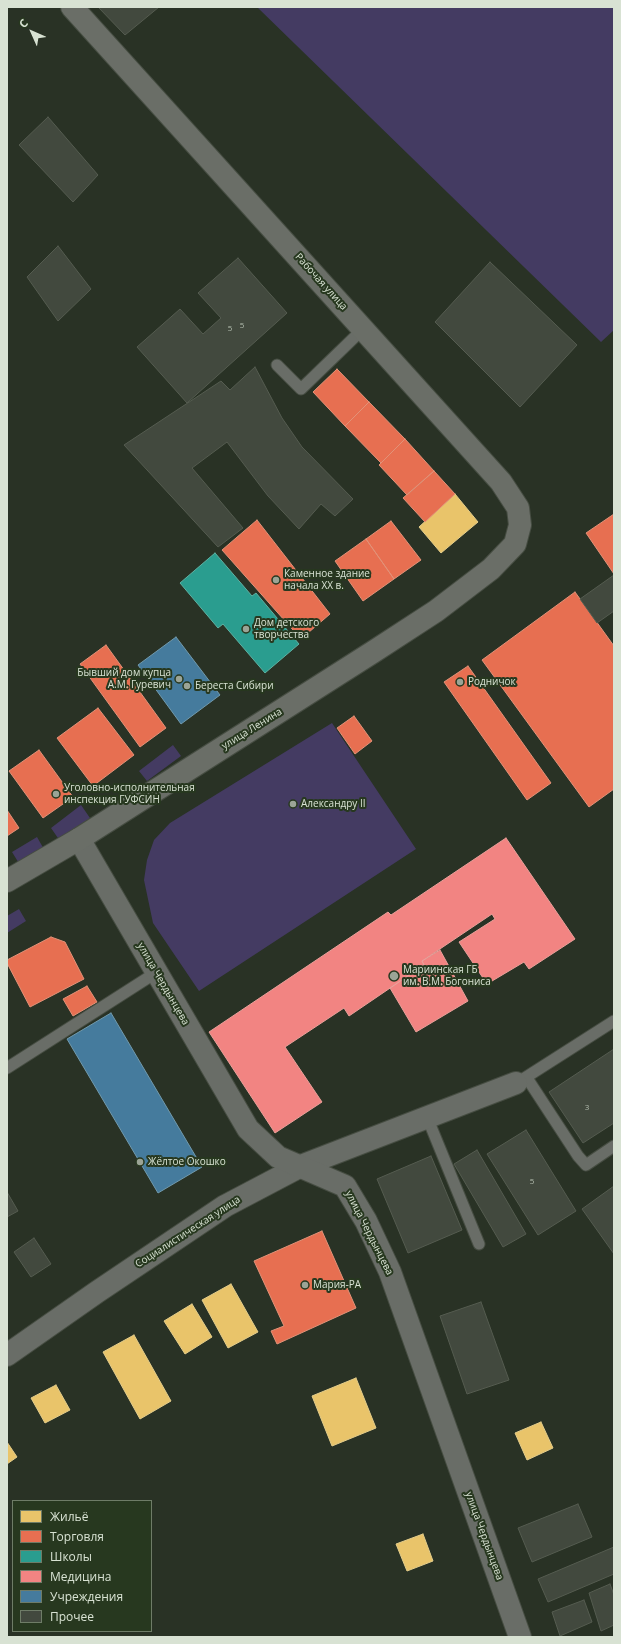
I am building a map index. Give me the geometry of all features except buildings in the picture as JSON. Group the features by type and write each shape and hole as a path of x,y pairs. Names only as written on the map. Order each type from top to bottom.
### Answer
{"main road":[{"name":"Рабочая улица","path":"72,7 501,482 518,508 520,525 515,544 492,569"},
{"name":"улица Ленина","path":"7,881 79,839 373,652 436,611 492,569"}],"street":[{"name":"улица Чердынцева","path":"79,839 248,1129 278,1157 345,1186 366,1221 390,1272 520,1637"},
{"name":"Социалистическая улица","path":"7,1355 97,1292 225,1206 301,1166 521,1080"}],"lane":[{"path":"277,365 301,389 364,329"},
{"path":"7,1068 157,972"},
{"path":"614,1021 521,1080 586,1165 614,1146"},
{"path":"427,1117 479,1244"}],"shaded area":[{"path":"257,7 614,7 614,330 601,342"},
{"path":"332,723 416,849 199,991 153,923 144,880 147,860 154,840 170,823"},
{"path":"173,745 181,756 147,781 139,771"},
{"path":"81,805 90,818 60,841 51,828"},
{"path":"37,837 45,851 20,865 12,852"},
{"path":"19,909 26,921 7,933 7,916"}],"place":[{"name":"Каменное здание начала XX в.","path":"276,580"},
{"name":"Дом детского творчества","path":"246,629"},
{"name":"Бывший дом купца А.М. Гуревич","path":"179,679"},
{"name":"Родничок","path":"460,682"},
{"name":"Береста Сибири","path":"187,686"},
{"name":"Уголовно-исполнительная инспекция ГУФСИН","path":"56,794"},
{"name":"Александру II","path":"293,804"},
{"name":"Мариинская ГБ им. В.М. Богониса","path":"394,976"},
{"name":"Жёлтое Окошко","path":"140,1162"},
{"name":"Мария-РА","path":"305,1285"}]}
